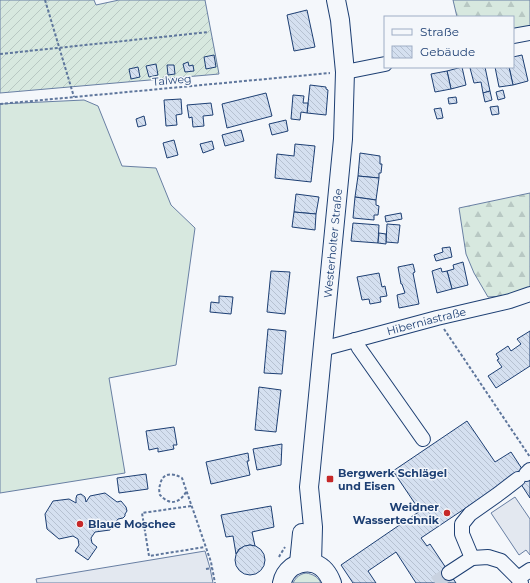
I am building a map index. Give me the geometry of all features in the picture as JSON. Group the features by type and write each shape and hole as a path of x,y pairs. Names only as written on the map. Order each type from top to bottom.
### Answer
{"main road":[{"name":"Westerholter Straße","path":"305,563 305,498 310,487 342,139 345,72 340,20 336,0"},
{"path":"282,583 289,569 305,563 319,565 330,576 332,583"}],"street":[{"path":"514,36 530,33"},
{"path":"345,72 384,64"},
{"name":"Hiberniastraße","path":"322,349 437,318 510,301 530,294"},
{"path":"355,340 359,348 423,439"},
{"path":"472,558 462,534 462,524 470,514 524,474"},
{"path":"449,573 472,558 488,557 501,561 519,581 530,570"}],"path":[{"path":"45,0 74,97"},
{"path":"0,54 209,32"},
{"name":"Talweg","path":"0,104 345,72"},
{"path":"437,318 530,457"},
{"path":"186,492 183,497 174,502 164,499 160,494 159,489 162,478 166,475 172,474 182,478 206,546 215,583"},
{"path":"174,502 175,508"},
{"path":"191,506 142,513 149,556 206,546"},
{"path":"206,569 212,568"}],"green space":[{"path":"0,0 94,0 96,5 119,0 205,0 219,74 0,93"},
{"path":"453,0 530,0 530,26 514,30 514,16 457,16"},
{"path":"84,100 98,106 122,166 156,168 171,205 195,228 176,365 109,378 125,473 0,493 0,104"},
{"path":"530,193 530,288 503,296 488,297 474,273 466,254 459,208"},
{"path":"306,573 315,576 321,583 293,583 298,576"}],"shaded area":[{"path":"515,497 530,519 530,555 526,550 519,555 491,513"},
{"path":"205,551 213,583 37,583 36,579"}],"building":[{"path":"307,10 315,47 294,51 287,15"},
{"path":"214,55 216,67 206,69 204,57"},
{"path":"522,55 528,81 513,85 509,68 514,68 514,57"},
{"path":"188,62 189,66 193,65 194,71 185,72 183,64"},
{"path":"156,64 158,75 149,77 146,66"},
{"path":"167,65 174,65 175,74 168,75"},
{"path":"138,67 140,77 131,79 129,69"},
{"path":"462,68 466,85 451,89 447,71"},
{"path":"470,68 485,68 490,91 483,93 481,82 474,83"},
{"path":"495,68 509,68 513,85 499,87"},
{"path":"447,71 451,89 435,92 431,74"},
{"path":"310,85 326,87 328,90 326,115 307,113"},
{"path":"503,90 505,98 498,100 496,92"},
{"path":"490,91 492,100 485,102 483,93"},
{"path":"266,93 272,116 227,128 222,104"},
{"path":"293,95 304,96 303,103 308,103 307,113 301,112 300,120 291,119"},
{"path":"456,97 457,103 449,104 448,98"},
{"path":"181,99 182,114 176,115 177,125 166,126 164,100"},
{"path":"211,103 213,115 203,116 204,126 193,127 192,117 189,118 187,105"},
{"path":"498,106 499,114 492,115 490,107"},
{"path":"441,108 443,118 437,119 434,109"},
{"path":"144,116 146,125 138,127 136,119"},
{"path":"286,120 288,131 272,135 269,124"},
{"path":"241,130 244,141 225,146 222,135"},
{"path":"174,140 178,155 167,158 163,143"},
{"path":"212,141 214,149 203,153 200,144"},
{"path":"295,144 315,146 311,182 275,178 277,154 294,156"},
{"path":"360,153 380,156 380,164 382,164 379,178 358,176"},
{"path":"358,176 379,178 376,200 355,197"},
{"path":"296,194 319,197 316,214 294,212"},
{"path":"355,197 376,200 376,205 379,206 378,215 374,215 374,220 353,218"},
{"path":"294,212 316,214 315,230 292,227"},
{"path":"401,213 402,219 386,222 385,216"},
{"path":"353,223 379,225 378,243 351,241"},
{"path":"387,224 400,225 398,243 386,242"},
{"path":"379,233 386,234 386,244 378,243"},
{"path":"450,247 452,257 436,261 434,255 443,252 442,248"},
{"path":"463,262 468,285 452,289 447,271 454,269 453,265"},
{"path":"413,264 415,272 413,273 419,304 399,308 397,295 405,293 401,284 398,267"},
{"path":"441,268 442,272 447,271 452,289 437,293 432,271"},
{"path":"271,271 290,272 285,314 267,312"},
{"path":"379,273 382,287 385,286 387,296 380,297 381,302 370,304 369,299 362,300 357,277"},
{"path":"219,296 233,297 231,314 210,312 211,302 219,303"},
{"path":"268,329 286,331 282,374 264,373"},
{"path":"530,331 530,366 496,388 488,376 502,367 497,360 499,359 496,354 508,346 511,351 521,344 517,339"},
{"path":"259,387 281,390 276,432 255,430"},
{"path":"467,421 495,462 511,452 528,478 530,477 530,498 515,475 421,538 427,546 430,544 456,583 416,583 396,552 368,571 376,583 353,583 341,565 420,511 393,471"},
{"path":"174,427 177,445 173,445 174,449 158,452 158,448 149,450 146,431"},
{"path":"282,444 281,465 257,470 253,449"},
{"path":"248,453 249,461 247,461 250,475 211,484 206,462"},
{"path":"146,474 148,489 119,493 117,478"},
{"name":"Blaue Moschee","path":"105,493 117,502 121,501 126,507 127,511 125,516 118,519 110,530 95,532 91,538 92,543 97,547 88,560 75,551 79,545 78,539 73,536 59,539 47,529 45,514 53,501 69,499 76,503 77,495 81,494 85,497 86,502 90,496"},
{"path":"271,506 274,527 252,532 255,546 245,546 239,549 236,554 233,536 226,537 221,515"},
{"path":"250,545 261,549 265,560 261,571 250,575 239,571 235,560 239,549"}],"tunnel":[{"path":"435,583 449,573"}],"place":[{"name":"Bergwerk Schlägel und Eisen","path":"330,479"},
{"name":"Weidner Wassertechnik","path":"447,513"},
{"name":"Blaue Moschee","path":"80,524"}]}
